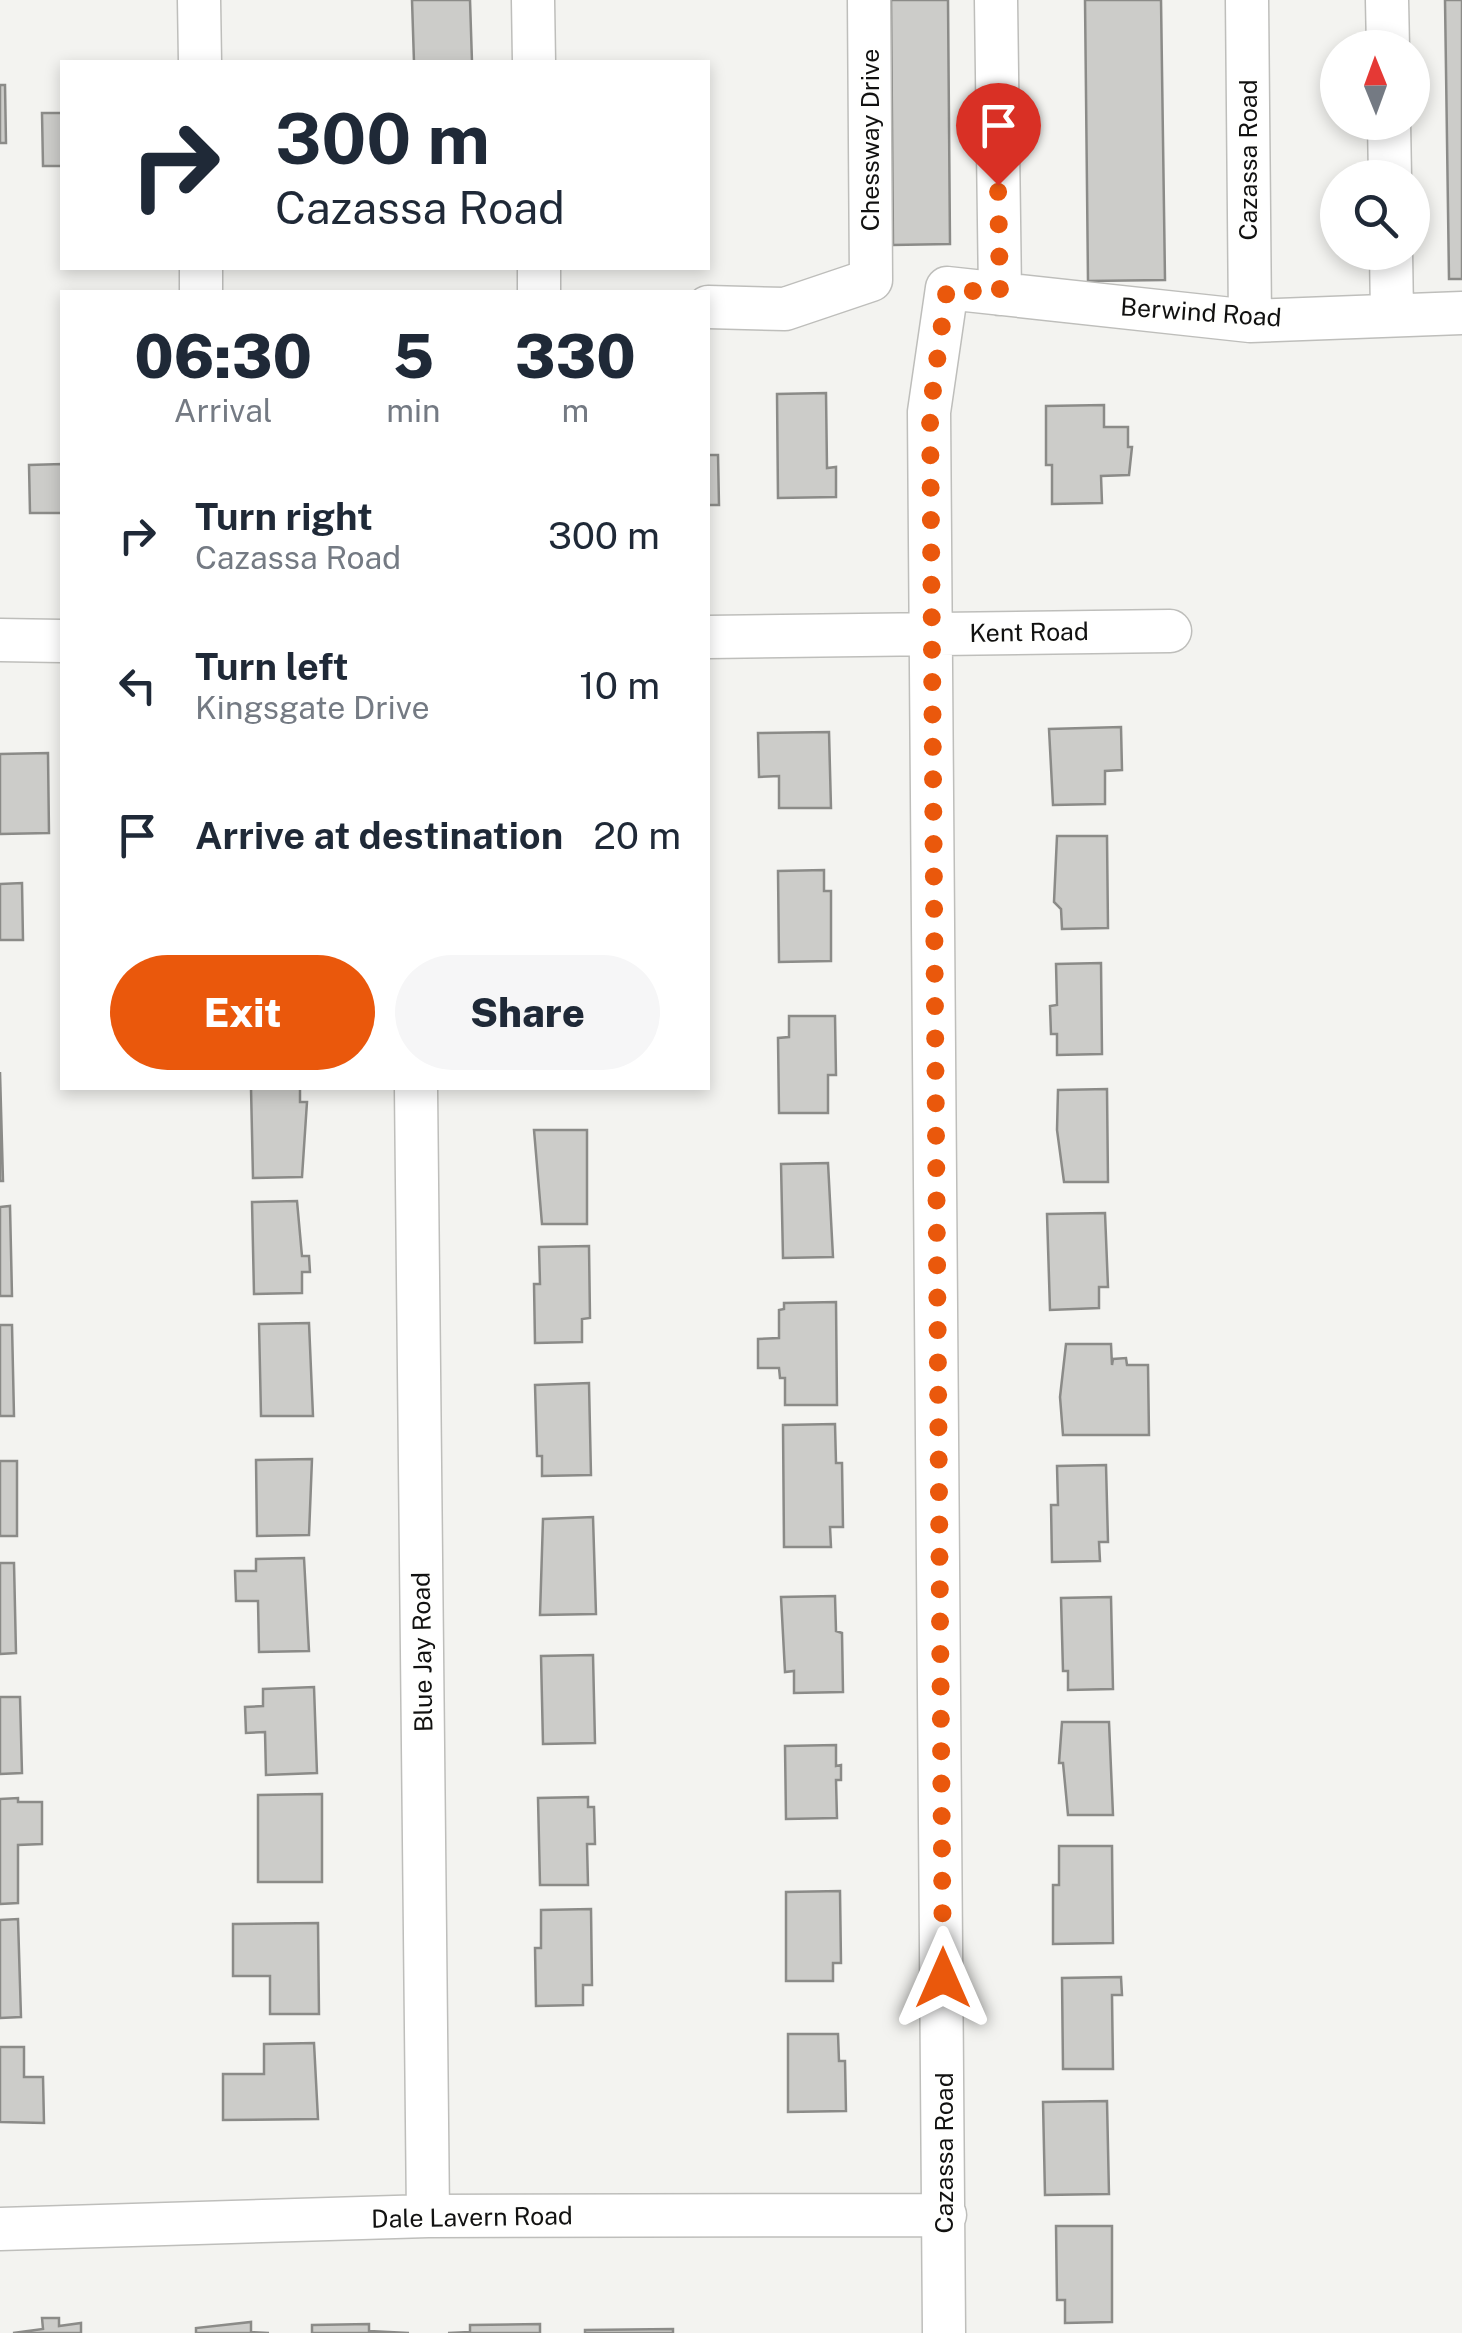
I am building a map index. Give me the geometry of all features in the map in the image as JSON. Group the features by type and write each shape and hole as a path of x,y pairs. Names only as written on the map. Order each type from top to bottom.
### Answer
{"street":[{"path":"199,0 200,60"},
{"path":"533,0 534,60"},
{"name":"Chessway Drive","path":"710,308 784,310 871,280 869,0"},
{"path":"996,0 1000,294"},
{"name":"Cazassa Road","path":"1247,0 1250,320"},
{"path":"1387,0 1388,30"},
{"path":"1391,270 1392,314"},
{"name":"Cazassa Road","path":"944,2333 930,412 947,288 1000,294"},
{"name":"Berwind Road","path":"1000,294 1250,320 1462,313"},
{"name":"Kent Road","path":"710,637 1170,630"},
{"path":"0,640 60,641"},
{"name":"Blue Jay Road","path":"416,1090 428,2216"},
{"name":"Dale Lavern Road","path":"0,2229 428,2216 944,2215"}],"building":[{"path":"412,0 470,0 472,60 414,60"},
{"path":"891,0 948,0 950,244 893,245"},
{"path":"1085,0 1161,0 1165,280 1088,281"},
{"path":"1445,0 1462,0 1462,279 1449,279"},
{"path":"0,85 5,85 6,143 0,143"},
{"path":"42,113 60,113 60,166 43,166"},
{"path":"826,393 827,468 836,467 836,497 778,498 777,394"},
{"path":"1104,405 1104,427 1128,427 1128,447 1132,447 1129,475 1101,476 1102,503 1052,504 1052,465 1046,465 1046,406"},
{"path":"710,455 718,455 719,505 710,505"},
{"path":"60,464 60,513 30,513 29,465"},
{"path":"1121,727 1122,770 1105,771 1105,804 1053,805 1049,729"},
{"path":"829,732 831,808 779,808 779,776 759,777 758,733"},
{"path":"48,753 49,833 0,834 0,754"},
{"path":"1057,836 1107,836 1108,928 1062,929 1061,909 1054,902"},
{"path":"824,870 824,891 831,891 831,961 779,962 778,871"},
{"path":"22,883 23,940 0,940 0,884"},
{"path":"1101,963 1102,1054 1057,1055 1050,1006 1057,1005 1056,964"},
{"path":"789,1016 835,1016 836,1075 828,1075 828,1113 779,1113 778,1038 789,1037"},
{"path":"0,1072 3,1181 0,1181"},
{"path":"1107,1089 1108,1182 1064,1182 1057,1130 1058,1090"},
{"path":"251,1090 300,1090 300,1102 307,1102 302,1177 253,1178"},
{"path":"534,1130 587,1130 587,1224 542,1224"},
{"path":"828,1163 833,1257 783,1258 781,1164"},
{"path":"297,1201 302,1256 309,1256 310,1272 302,1272 302,1293 254,1294 252,1202"},
{"path":"10,1206 12,1296 0,1296 0,1207"},
{"path":"1105,1213 1108,1287 1099,1287 1099,1308 1050,1310 1047,1214"},
{"path":"589,1246 590,1318 582,1319 582,1342 535,1343 534,1284 540,1284 539,1247"},
{"path":"836,1302 837,1405 785,1405 785,1378 780,1378 779,1368 758,1368 758,1339 779,1338 779,1310 784,1309 784,1303"},
{"path":"309,1323 313,1416 261,1416 259,1324"},
{"path":"0,1325 12,1325 14,1416 0,1416"},
{"path":"1066,1344 1111,1344 1112,1365 1113,1359 1126,1358 1127,1365 1148,1365 1149,1435 1063,1435 1060,1397"},
{"path":"589,1383 591,1475 542,1476 542,1456 537,1456 535,1385"},
{"path":"835,1424 836,1463 842,1463 843,1527 830,1527 831,1547 784,1547 783,1425"},
{"path":"312,1459 309,1535 257,1536 256,1460"},
{"path":"0,1461 17,1461 17,1536 0,1536"},
{"path":"1106,1465 1108,1542 1099,1542 1100,1561 1052,1562 1051,1505 1058,1505 1057,1466"},
{"path":"593,1517 596,1614 540,1615 543,1519"},
{"path":"304,1558 309,1651 259,1652 258,1601 236,1601 235,1571 256,1571 256,1559"},
{"path":"0,1563 14,1563 16,1653 0,1654"},
{"path":"835,1596 836,1631 842,1633 843,1692 794,1693 794,1671 785,1672 781,1597"},
{"path":"1111,1597 1113,1689 1068,1690 1068,1671 1063,1671 1061,1598"},
{"path":"593,1655 595,1743 543,1744 541,1656"},
{"path":"314,1687 317,1773 266,1775 265,1732 246,1733 245,1707 263,1706 263,1689"},
{"path":"0,1697 20,1697 22,1773 0,1774"},
{"path":"1062,1722 1109,1722 1113,1815 1068,1815 1063,1763 1059,1763"},
{"path":"836,1745 836,1766 841,1765 841,1780 836,1780 837,1818 786,1819 785,1746"},
{"path":"322,1794 322,1882 258,1882 258,1795"},
{"path":"588,1797 588,1807 594,1807 595,1844 587,1844 588,1885 540,1885 538,1798"},
{"path":"18,1798 18,1802 42,1802 42,1844 18,1845 18,1903 0,1904 0,1799"},
{"path":"1059,1846 1112,1846 1113,1943 1053,1944 1053,1885 1059,1885"},
{"path":"840,1891 841,1963 833,1963 833,1981 786,1981 786,1892"},
{"path":"591,1909 592,1985 583,1985 583,2005 536,2006 535,1948 541,1948 541,1910"},
{"path":"18,1919 21,2017 0,2018 0,1920"},
{"path":"318,1923 319,2014 270,2014 270,1976 233,1976 233,1924"},
{"path":"1121,1977 1122,1995 1112,1995 1113,2069 1063,2069 1062,1978"},
{"path":"788,2034 838,2034 839,2061 845,2061 846,2111 788,2112"},
{"path":"314,2043 318,2119 223,2120 223,2074 264,2074 264,2044"},
{"path":"0,2047 24,2047 24,2077 43,2077 44,2123 0,2122"},
{"path":"1107,2101 1109,2194 1045,2195 1043,2102"},
{"path":"1056,2226 1112,2226 1112,2322 1065,2323 1065,2300 1057,2300"},
{"path":"42,2318 59,2318 59,2326 81,2323 81,2333 13,2333 43,2329"},
{"path":"251,2322 251,2332 269,2333 196,2333 196,2328"},
{"path":"369,2324 369,2331 409,2333 312,2333 312,2325"},
{"path":"540,2324 540,2333 448,2333 470,2332 470,2325"},
{"path":"673,2329 673,2333 585,2333 585,2330"}],"route":[{"path":"943,1978 930,412 947,288 1000,294 998,185"}]}
